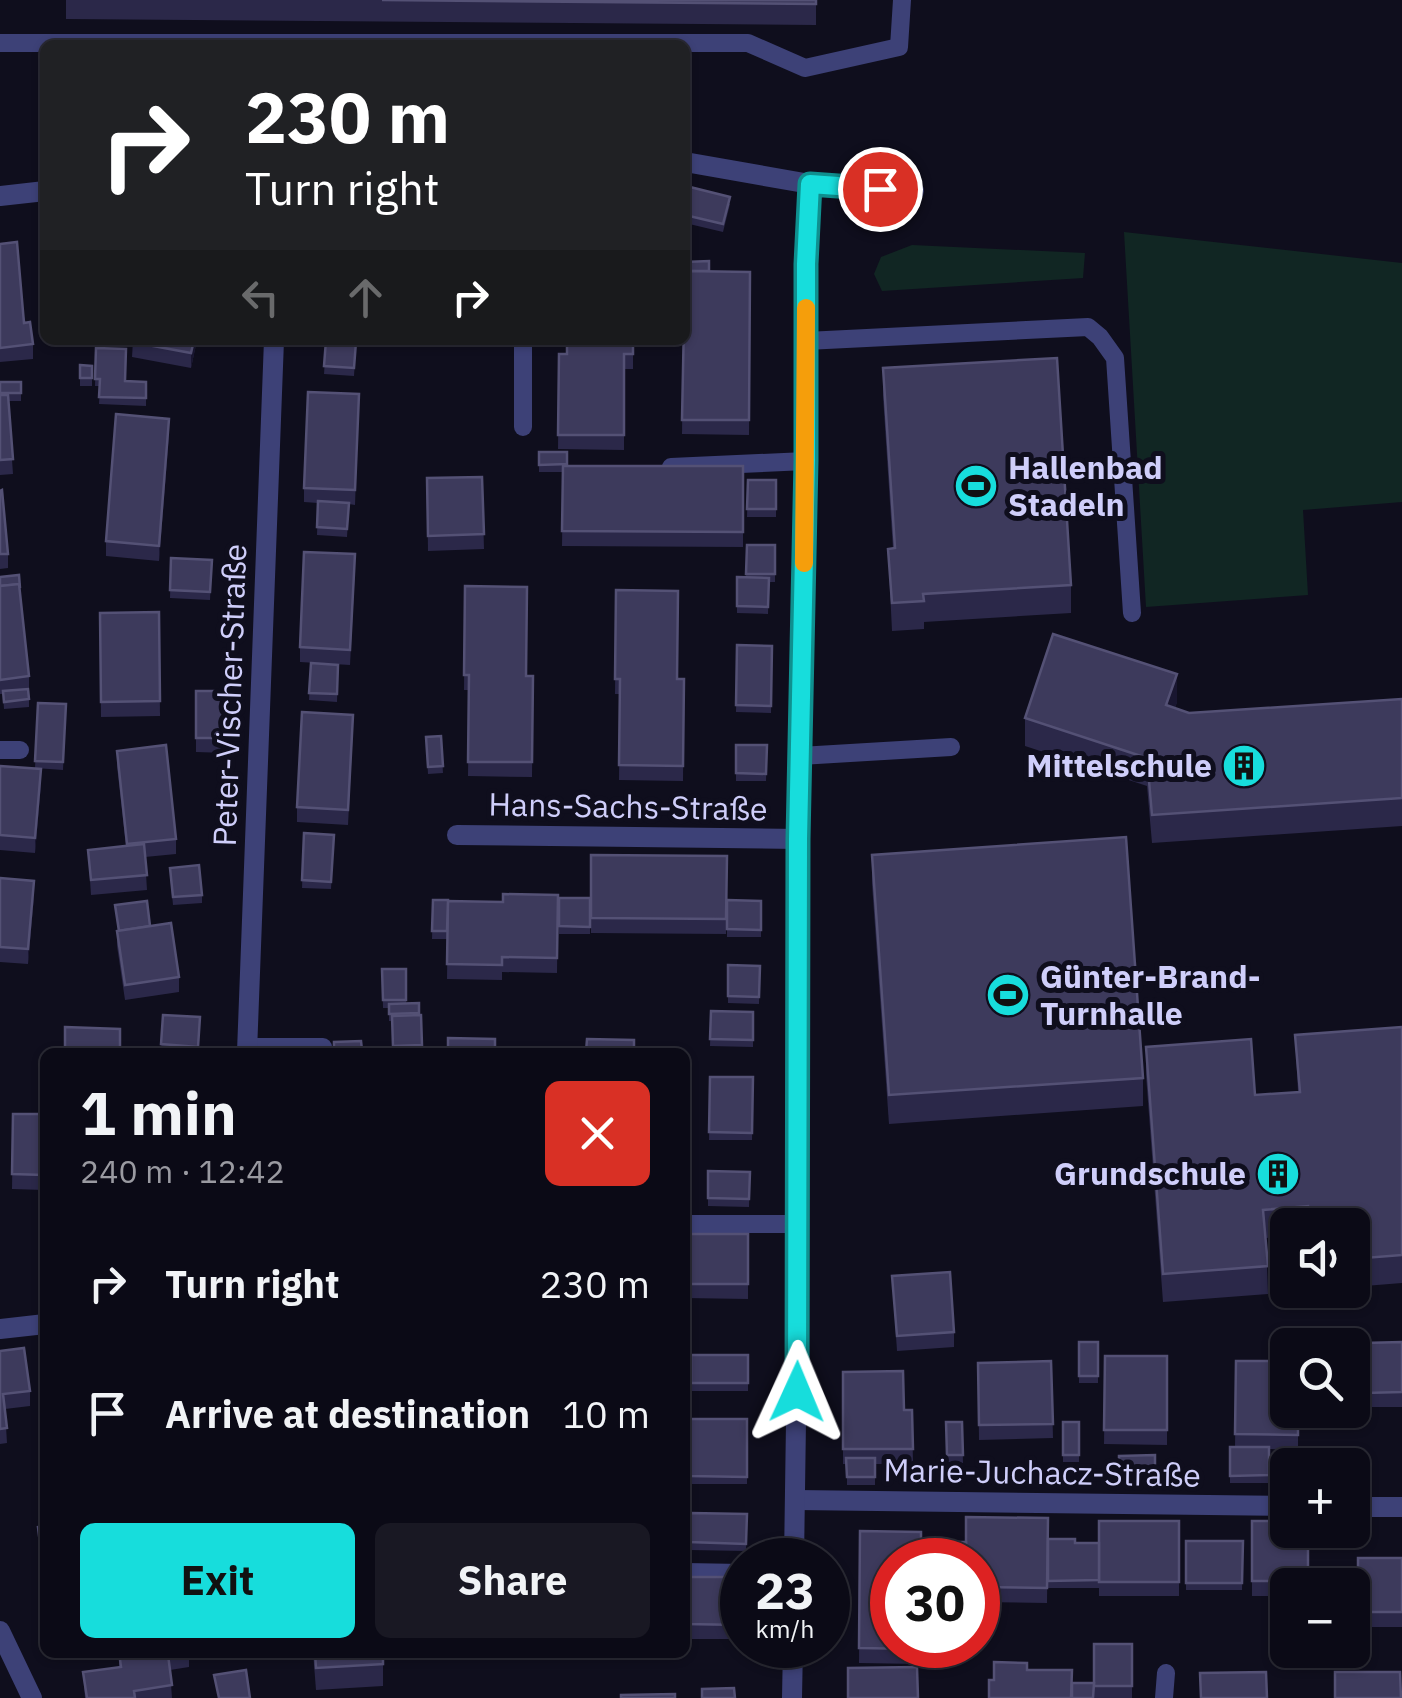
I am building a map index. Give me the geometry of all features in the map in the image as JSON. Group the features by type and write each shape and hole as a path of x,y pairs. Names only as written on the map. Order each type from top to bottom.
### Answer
{"street":[{"path":"690,163 810,184 914,191"},
{"name":"Hans-Sachs-Straße","path":"795,1538 798,839 810,184"},
{"path":"0,196 40,192"},
{"name":"Peter-Vischer-Straße","path":"247,1048 274,345"},
{"name":"Hans-Sachs-Straße","path":"457,835 798,839"},
{"path":"0,1329 40,1325"},
{"name":"Marie-Juchacz-Straße","path":"796,1500 1270,1506"},
{"path":"1370,1507 1402,1507"},
{"path":"0,1631 32,1698"},
{"path":"792,1668 792,1698"}],"lane":[{"path":"690,43 748,43 805,68 899,47 902,0"},
{"path":"0,44 40,44"},
{"path":"806,341 1088,327 1100,337 1115,358 1132,614"},
{"path":"523,345 524,427"},
{"path":"651,467 806,460"},
{"path":"800,756 951,747"},
{"path":"0,750 20,750"},
{"path":"298,1048 323,1047"},
{"path":"690,1224 798,1224"},
{"path":"690,1572 720,1573"},
{"path":"1164,1698 1166,1672"}],"green space":[{"path":"1124,232 1402,263 1402,502 1303,510 1308,595 1146,607"},
{"path":"912,245 1085,253 1083,278 882,291 874,274 881,257"}],"building":[{"path":"382,0 816,0 816,4"},
{"path":"690,187 730,197 723,224 690,216"},
{"path":"17,242 24,323 30,322 33,344 0,348 0,244"},
{"path":"709,261 709,271 690,271 690,262"},
{"path":"690,271 750,272 749,420 682,420 684,345 690,345"},
{"path":"148,345 193,345 191,353"},
{"path":"326,345 356,345 354,368 324,366"},
{"path":"567,345 633,345 633,354 624,354 624,435 558,435 559,354 567,354"},
{"path":"96,348 126,349 125,381 146,382 146,398 99,397"},
{"name":"Hallenbad Stadeln","path":"1057,358 1071,585 923,594 924,601 892,603 888,549 895,548 883,368"},
{"path":"80,365 92,366 92,378 80,378"},
{"path":"0,382 21,382 21,393 0,393"},
{"path":"308,392 359,394 355,490 304,488"},
{"path":"0,395 8,395 13,459 0,460"},
{"path":"116,414 169,419 159,546 106,541"},
{"path":"539,452 567,452 567,464 539,465"},
{"path":"563,466 743,466 743,532 562,531"},
{"path":"482,477 484,534 428,536 427,478"},
{"path":"748,480 776,480 776,509 747,509"},
{"path":"2,490 8,554 0,554"},
{"path":"318,501 349,503 347,529 317,527"},
{"path":"747,545 775,545 775,574 746,574"},
{"path":"304,552 355,554 350,650 300,647"},
{"path":"171,558 212,560 210,592 170,590"},
{"path":"19,575 20,588 19,584 0,586 0,577"},
{"path":"737,577 769,578 768,607 737,606"},
{"path":"19,584 29,676 0,680 0,586"},
{"path":"465,586 527,587 526,676 533,676 532,762 468,762"},
{"path":"616,590 678,591 677,679 684,679 683,766 619,765"},
{"path":"159,612 160,701 101,702 100,613"},
{"name":"Mittelschule","path":"1053,634 1177,674 1166,705 1189,713 1402,699 1402,798 1152,815 1147,758 1025,718"},
{"path":"737,645 772,646 771,706 736,705"},
{"path":"311,663 338,665 337,694 309,693"},
{"path":"28,689 29,699 4,702 3,691"},
{"path":"196,691 228,691 227,738 196,738"},
{"path":"38,703 66,704 63,762 35,761"},
{"path":"302,712 353,715 348,810 297,807"},
{"path":"441,736 443,766 428,767 426,737"},
{"path":"166,745 176,839 127,844 117,751"},
{"path":"736,745 767,745 766,774 736,773"},
{"path":"0,766 41,769 35,838 0,835"},
{"path":"304,833 334,835 331,882 302,880"},
{"name":"Günter-Brand- Turnhalle","path":"1126,837 1143,1078 889,1095 872,855"},
{"path":"144,844 147,875 91,880 88,850"},
{"path":"591,855 727,856 726,919 591,918"},
{"path":"199,865 202,895 173,897 170,868"},
{"path":"0,878 34,881 28,949 0,947"},
{"path":"503,894 558,895 557,958 502,957 502,965 447,964 448,901 503,902"},
{"path":"559,898 590,898 590,927 559,926"},
{"path":"433,900 448,900 447,931 432,931"},
{"path":"727,900 761,901 761,930 727,929"},
{"path":"147,901 150,926 119,931 115,905"},
{"path":"171,923 179,977 125,985 117,931"},
{"path":"728,965 760,966 759,997 728,996"},
{"path":"382,969 406,969 406,1000 383,1000"},
{"path":"419,1003 419,1013 389,1014 389,1004"},
{"path":"711,1011 753,1012 753,1040 710,1039"},
{"path":"163,1015 200,1017 198,1047 161,1044"},
{"path":"421,1015 422,1045 393,1046 392,1016"},
{"path":"65,1027 120,1029 120,1048 65,1048"},
{"name":"Grundschule","path":"1402,1027 1402,1255 1370,1258 1370,1208 1270,1208 1263,1210 1268,1266 1163,1274 1146,1047 1251,1039 1255,1095 1300,1092 1295,1035"},
{"path":"448,1038 495,1039 495,1048 448,1048"},
{"path":"587,1039 634,1040 634,1048 586,1048"},
{"path":"361,1041 362,1048 334,1048 334,1042"},
{"path":"710,1077 753,1077 752,1133 709,1132"},
{"path":"13,1114 40,1114 40,1175 12,1174"},
{"path":"708,1171 750,1172 749,1199 708,1198"},
{"path":"690,1234 748,1234 748,1284 690,1284"},
{"path":"950,1272 954,1332 897,1336 892,1276"},
{"path":"1079,1342 1098,1342 1098,1376 1079,1376"},
{"path":"1402,1342 1402,1392 1370,1393 1370,1343"},
{"path":"24,1348 30,1391 3,1394 7,1428 0,1429 0,1351"},
{"path":"691,1355 748,1355 748,1383 691,1383"},
{"path":"1105,1356 1167,1356 1167,1430 1104,1430"},
{"path":"1051,1361 1053,1424 979,1425 978,1363"},
{"path":"1236,1361 1270,1361 1270,1428 1298,1428 1298,1435 1235,1434"},
{"path":"903,1371 904,1410 912,1410 913,1449 843,1449 843,1372"},
{"path":"690,1419 747,1419 747,1477 690,1476"},
{"path":"946,1422 962,1422 963,1455 947,1455"},
{"path":"1063,1422 1079,1422 1079,1455 1063,1455"},
{"path":"1230,1447 1269,1447 1269,1475 1230,1476"},
{"path":"1155,1455 1155,1474 1119,1475 1119,1456"},
{"path":"846,1458 875,1458 875,1477 847,1477"},
{"path":"690,1513 747,1514 746,1538 720,1538 720,1543 690,1542"},
{"path":"966,1517 1048,1518 1047,1588 1000,1587 1000,1538 966,1538"},
{"path":"1099,1521 1179,1521 1179,1582 1099,1582"},
{"path":"1252,1521 1270,1521 1270,1548 1308,1548 1308,1568 1270,1568 1270,1581 1252,1581"},
{"path":"860,1531 921,1532 921,1538 870,1538 870,1648 859,1648"},
{"path":"1048,1539 1099,1543 1099,1580 1048,1581"},
{"path":"1186,1541 1243,1541 1242,1583 1186,1583"},
{"path":"1358,1558 1402,1558 1402,1612 1370,1612 1370,1568 1358,1568"},
{"path":"690,1577 720,1577 720,1625 690,1624"},
{"path":"1094,1644 1132,1644 1132,1686 1094,1686"},
{"path":"120,1658 168,1658 172,1685 134,1691 135,1698 87,1698 83,1672 121,1667"},
{"path":"315,1658 383,1658 383,1664 316,1668"},
{"path":"1000,1662 1027,1663 1027,1670 1072,1670 1071,1698 989,1698 989,1680 994,1680 994,1668 1000,1668"},
{"path":"850,1668 917,1668 918,1698 848,1698"},
{"path":"246,1670 250,1698 219,1698 214,1675"},
{"path":"1266,1672 1267,1698 1201,1698 1200,1673"},
{"path":"1335,1672 1400,1672 1401,1698 1335,1698"},
{"path":"1072,1683 1094,1683 1093,1698 1072,1698"},
{"path":"734,1688 735,1698 702,1698 702,1689"},
{"path":"675,1694 675,1698 621,1698 621,1695"}],"slow traffic":[{"path":"804,563 806,308"}],"place":[{"name":"Hallenbad Stadeln","path":"976,486"},
{"name":"Mittelschule","path":"1244,766"},
{"name":"Günter-Brand- Turnhalle","path":"1008,995"},
{"name":"Grundschule","path":"1278,1174"}],"route":[{"path":"797,1392 798,839 810,184 880,189"}]}
